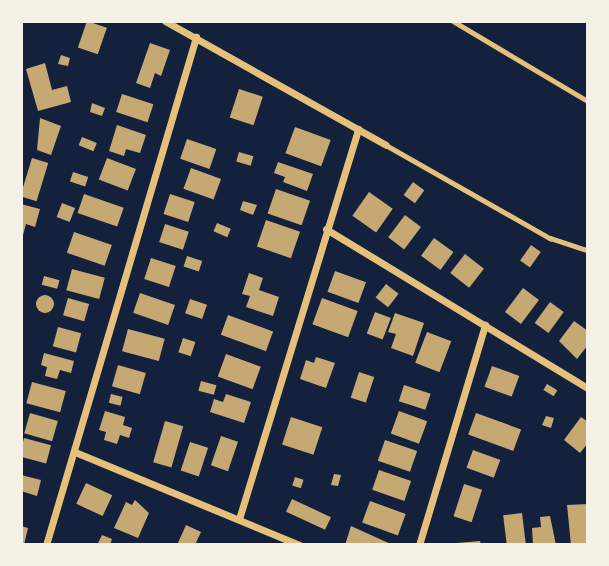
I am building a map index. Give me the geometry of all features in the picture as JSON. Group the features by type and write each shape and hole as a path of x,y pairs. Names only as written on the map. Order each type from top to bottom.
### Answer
{"street":[{"path":"165,21 386,145"},
{"path":"46,545 196,37"},
{"path":"239,519 358,129"},
{"path":"326,229 588,388"},
{"path":"419,545 485,325"},
{"path":"75,452 300,545"}],"lane":[{"path":"453,21 588,101"},
{"path":"386,145 550,238 588,250"}],"building":[{"path":"87,21 107,28 98,54 78,47"},
{"path":"150,43 170,50 161,76 155,73 150,88 136,83"},
{"path":"61,55 70,58 68,66 58,64"},
{"path":"45,63 52,90 67,86 71,102 38,111 26,69"},
{"path":"239,89 263,97 254,125 230,118"},
{"path":"122,94 153,104 148,122 116,112"},
{"path":"92,103 105,108 102,116 90,112"},
{"path":"40,118 61,126 51,155 37,150"},
{"path":"117,125 146,135 140,153 126,149 124,156 109,151"},
{"path":"295,127 331,140 321,166 285,153"},
{"path":"82,137 97,143 93,151 79,145"},
{"path":"187,139 216,149 209,169 180,159"},
{"path":"239,152 253,156 251,166 236,162"},
{"path":"32,158 48,163 37,201 21,196"},
{"path":"107,158 136,169 128,191 99,179"},
{"path":"278,162 313,174 307,191 283,182 285,177 274,173"},
{"path":"191,168 221,179 214,200 183,189"},
{"path":"73,172 88,177 85,186 70,182"},
{"path":"413,182 424,190 415,203 404,195"},
{"path":"276,189 310,201 302,225 268,214"},
{"path":"369,192 393,209 376,232 352,216"},
{"path":"84,194 124,208 117,227 77,213"},
{"path":"170,194 195,202 188,222 164,214"},
{"path":"243,201 257,205 253,215 240,210"},
{"path":"62,203 75,208 70,222 57,217"},
{"path":"21,204 40,209 35,227 26,224 22,239"},
{"path":"405,215 421,227 404,249 388,237"},
{"path":"266,220 300,232 291,258 257,246"},
{"path":"217,223 231,229 227,237 213,231"},
{"path":"165,224 189,232 183,250 159,242"},
{"path":"74,232 112,245 105,266 67,253"},
{"path":"434,238 453,252 440,270 421,256"},
{"path":"531,245 541,252 530,267 520,261"},
{"path":"465,254 484,269 469,288 450,273"},
{"path":"187,256 202,261 199,271 184,266"},
{"path":"151,258 176,266 169,287 144,279"},
{"path":"72,269 105,278 99,299 66,290"},
{"path":"335,271 366,282 358,303 327,292"},
{"path":"249,273 263,278 259,290 279,297 273,316 246,307 250,296 242,294"},
{"path":"44,276 59,280 57,289 42,285"},
{"path":"386,284 399,294 388,307 376,297"},
{"path":"523,288 539,300 521,324 505,312"},
{"path":"140,293 175,305 168,325 133,313"},
{"path":"45,295 51,298 54,304 51,310 45,313 39,310 36,304 39,298"},
{"path":"68,298 89,304 84,321 63,315"},
{"path":"322,298 358,311 348,337 312,324"},
{"path":"190,299 207,305 202,319 185,313"},
{"path":"550,302 564,312 548,333 535,323"},
{"path":"375,312 391,318 383,340 367,333"},
{"path":"395,313 424,323 413,356 391,348 396,334 388,332"},
{"path":"228,315 273,331 266,351 221,335"},
{"path":"574,321 588,331 588,345 577,359 559,341"},
{"path":"58,327 81,333 76,353 53,346"},
{"path":"128,329 165,339 159,361 122,351"},
{"path":"427,332 451,341 439,372 415,363"},
{"path":"183,338 195,342 191,356 178,352"},
{"path":"44,353 74,361 71,373 60,370 57,379 45,376 47,367 41,365"},
{"path":"226,354 261,367 253,389 218,377"},
{"path":"316,357 335,363 326,388 300,379 306,360 314,363"},
{"path":"118,365 146,373 140,394 112,386"},
{"path":"492,366 519,376 512,397 484,387"},
{"path":"359,372 374,377 366,403 351,398"},
{"path":"201,381 216,385 214,395 198,391"},
{"path":"32,382 66,391 60,412 26,403"},
{"path":"547,384 557,390 554,396 543,390"},
{"path":"404,385 431,394 425,410 399,401"},
{"path":"111,394 123,397 120,406 109,403"},
{"path":"226,394 251,402 244,423 210,412 214,399 223,402"},
{"path":"105,411 125,417 123,425 132,428 129,438 120,435 117,444 104,440 106,432 99,430"},
{"path":"399,411 427,421 419,444 391,434"},
{"path":"30,413 58,421 52,441 24,433"},
{"path":"476,413 521,429 513,451 468,435"},
{"path":"546,416 554,418 551,428 542,425"},
{"path":"291,417 322,427 313,455 282,445"},
{"path":"581,417 588,422 588,443 580,453 564,440"},
{"path":"165,421 183,426 171,468 153,462"},
{"path":"221,436 238,442 228,471 211,465"},
{"path":"24,438 51,445 46,464 21,457"},
{"path":"385,440 417,451 410,472 378,461"},
{"path":"190,442 208,448 199,476 181,471"},
{"path":"473,450 500,460 494,478 467,468"},
{"path":"379,470 411,481 404,501 372,490"},
{"path":"334,474 341,475 338,486 331,485"},
{"path":"21,475 41,480 37,496 21,491"},
{"path":"295,477 304,480 301,488 292,486"},
{"path":"86,483 112,495 103,516 76,504"},
{"path":"464,484 482,490 472,522 453,516"},
{"path":"292,499 331,517 325,530 286,512"},
{"path":"135,500 149,513 138,538 114,528 126,502 132,505"},
{"path":"370,501 406,514 398,536 362,523"},
{"path":"588,504 588,545 571,545 567,505"},
{"path":"522,513 526,545 507,545 503,515"},
{"path":"550,516 556,545 533,545 532,528 541,527 540,517"},
{"path":"186,525 201,532 195,545 177,545"},
{"path":"21,526 28,528 24,545 21,545"},
{"path":"351,526 393,545 345,545"},
{"path":"102,535 112,539 110,545 97,545"},
{"path":"480,541 481,545 457,545 457,543"}]}
